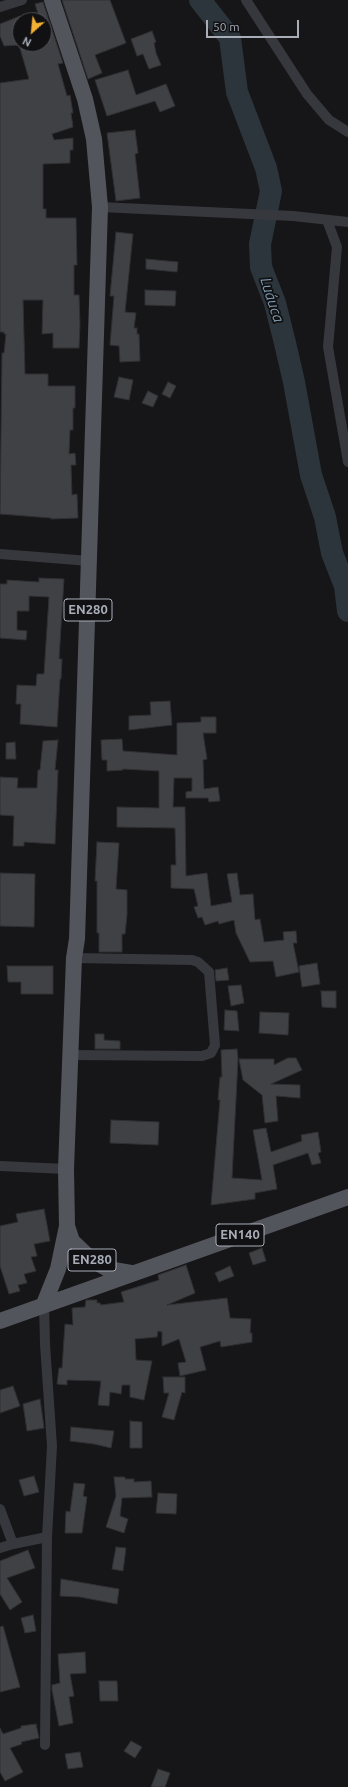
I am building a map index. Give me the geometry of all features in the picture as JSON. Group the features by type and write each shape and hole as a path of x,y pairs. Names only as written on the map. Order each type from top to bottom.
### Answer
{"main road":[{"name":"EN280","path":"44,1304 58,1268 67,1226 66,1170 74,958 77,939 100,207 94,139 85,99 52,0"},
{"name":"EN140","path":"0,1321 44,1304 348,1197"},
{"name":"EN280","path":"67,1226 72,1241 92,1260 108,1269 132,1273"}],"street":[{"path":"0,7 22,0"},
{"path":"246,0 306,94 329,120 348,132"},
{"path":"100,207 293,216 348,222"},
{"path":"327,220 337,247 328,347 348,462"},
{"path":"0,554 90,561"},
{"path":"70,1056 202,1056 211,1053 215,1045 208,972 198,962 192,960 74,958"},
{"path":"0,1166 66,1170"},
{"path":"44,1304 45,1344 52,1446 47,1536 45,1745"},
{"path":"0,1509 13,1544"},
{"path":"0,1548 47,1536"}],"building":[{"path":"62,0 110,0 126,43 95,55 102,73 88,79"},
{"path":"43,2 46,12 38,12 35,4"},
{"path":"12,19 12,45 4,46 0,36 0,24"},
{"path":"52,29 63,63 58,64 67,96 70,95 73,113 71,113 73,127 52,134 54,140 73,138 73,150 70,150 70,163 43,164 43,209 46,209 46,218 76,218 77,265 74,265 74,295 79,295 79,348 53,348 53,333 42,334 43,300 23,300 25,374 48,374 48,386 75,386 75,408 73,408 73,430 70,430 69,454 75,453 76,465 71,465 72,495 77,494 78,518 51,519 0,514 2,353 4,353 6,334 4,334 4,332 0,332 0,83 29,79 21,52 52,52"},
{"path":"152,31 156,42 154,43 156,53 161,65 149,69 143,54 137,56 131,39"},
{"path":"128,70 136,95 166,84 175,106 160,112 155,101 107,116 95,80"},
{"path":"135,130 138,153 135,154 140,198 116,201 107,133"},
{"path":"116,232 133,234 125,312 136,313 134,328 137,328 137,334 139,334 140,361 120,362 119,346 110,345 114,296 110,296"},
{"path":"146,259 178,262 177,272 146,269"},
{"path":"145,290 176,291 175,306 145,305"},
{"path":"119,377 133,380 129,400 114,397"},
{"path":"168,382 176,386 170,398 162,394"},
{"path":"148,391 158,396 153,407 142,403"},
{"path":"39,578 64,579 59,659 62,659 57,727 20,724 21,704 16,704 17,685 36,686 37,674 44,674 49,597 29,596 29,611 17,611 17,630 27,631 26,640 0,638 0,584 7,584 7,580 39,582"},
{"path":"170,701 172,725 129,730 129,716 151,715 150,702"},
{"path":"201,717 216,717 216,733 203,733 207,759 203,760 204,789 218,787 220,801 209,802 208,798 186,798 186,792 192,791 192,778 174,778 173,807 185,807 186,876 207,873 211,906 232,902 227,874 237,873 240,895 253,894 255,920 260,919 264,942 284,940 283,932 296,931 297,943 293,943 299,972 276,977 273,961 250,962 236,933 234,920 219,924 218,921 205,925 202,917 198,918 194,907 198,906 194,889 171,888 171,865 176,865 175,828 117,827 117,807 159,808 159,771 123,769 107,771 107,760 102,760 101,740 122,739 123,751 177,755 177,723 201,722"},
{"path":"58,740 55,770 58,770 55,844 24,842 24,846 13,846 14,816 0,815 0,777 18,778 17,788 37,788 38,770 40,770 43,741"},
{"path":"15,742 16,759 6,759 6,743"},
{"path":"97,842 119,843 116,889 127,890 127,915 125,934 122,934 122,952 99,952 99,933 97,933 97,881 95,881"},
{"path":"0,873 35,874 34,927 0,926"},
{"path":"317,963 320,984 302,987 299,966"},
{"path":"7,966 53,966 53,994 21,994 21,982 8,982"},
{"path":"227,968 229,980 216,981 215,970"},
{"path":"241,985 244,1003 231,1006 228,986"},
{"path":"321,991 336,991 336,1008 322,1007"},
{"path":"225,1010 237,1011 239,1031 224,1030"},
{"path":"260,1012 289,1013 288,1035 259,1033"},
{"path":"95,1034 104,1034 104,1040 120,1041 120,1049 95,1049"},
{"path":"237,1049 238,1059 232,1178 262,1180 253,1130 266,1128 271,1152 302,1141 301,1135 318,1132 321,1152 318,1153 321,1163 312,1165 308,1153 273,1165 277,1189 255,1193 255,1199 211,1205 220,1100 218,1100 220,1077 222,1077 221,1050"},
{"path":"288,1058 296,1058 302,1070 271,1084 300,1085 300,1098 276,1096 278,1121 265,1123 262,1095 243,1080 239,1059 274,1059 274,1065"},
{"path":"111,1120 159,1122 158,1145 110,1143"},
{"path":"44,1209 50,1241 34,1244 37,1256 31,1257 36,1271 24,1274 27,1283 18,1285 20,1291 9,1294 0,1266 0,1226 18,1222 16,1214"},
{"path":"262,1248 266,1261 253,1265 249,1253"},
{"path":"186,1265 195,1293 167,1305 227,1298 230,1318 251,1319 250,1333 252,1333 252,1342 221,1347 220,1341 200,1347 206,1370 180,1376 178,1363 186,1362 179,1339 162,1346 162,1332 158,1331 157,1337 135,1339 136,1360 152,1361 144,1400 130,1397 130,1385 122,1385 121,1394 110,1392 109,1406 98,1405 101,1381 67,1380 67,1385 57,1384 59,1368 62,1368 65,1324 73,1325 72,1308 85,1307 86,1300 97,1300 97,1303 100,1303 101,1305 124,1302 121,1292 159,1280 158,1275"},
{"path":"230,1266 234,1276 219,1282 215,1273"},
{"path":"163,1377 185,1377 185,1393 182,1392 174,1420 162,1417 169,1393 164,1393"},
{"path":"13,1386 20,1406 0,1413 0,1390"},
{"path":"40,1399 44,1428 27,1431 23,1404"},
{"path":"130,1421 142,1422 142,1448 130,1448"},
{"path":"71,1427 114,1431 111,1448 70,1441"},
{"path":"34,1476 39,1492 24,1496 19,1480"},
{"path":"114,1477 134,1479 134,1482 151,1481 152,1497 122,1498 120,1516 128,1519 124,1533 106,1527 116,1496"},
{"path":"74,1483 85,1484 83,1496 87,1497 82,1533 65,1533 66,1511 70,1512"},
{"path":"158,1493 177,1494 176,1514 156,1513"},
{"path":"116,1547 126,1548 123,1571 112,1569"},
{"path":"28,1550 35,1568 7,1578 22,1602 10,1610 0,1594 0,1561"},
{"path":"61,1579 119,1589 117,1604 80,1597 60,1596"},
{"path":"33,1615 36,1631 25,1633 21,1618"},
{"path":"3,1626 20,1687 0,1692 0,1627"},
{"path":"85,1652 86,1673 70,1674 74,1696 69,1697 73,1723 59,1726 52,1690 52,1685 60,1683 58,1654"},
{"path":"99,1681 117,1681 118,1701 100,1701"},
{"path":"36,1724 39,1738 21,1742 22,1744 10,1748 23,1772 5,1781 0,1772 0,1728 3,1734 21,1728 21,1726"},
{"path":"131,1741 142,1747 135,1758 124,1751"},
{"path":"80,1752 83,1767 68,1769 65,1754"},
{"path":"158,1769 170,1773 165,1787 151,1787"}],"waterway":[{"name":"Luáuca","path":"200,0 230,38 237,92 266,168 271,191 260,244 261,267 275,303 294,382 311,475 325,517 332,553 345,586 348,611"}]}
